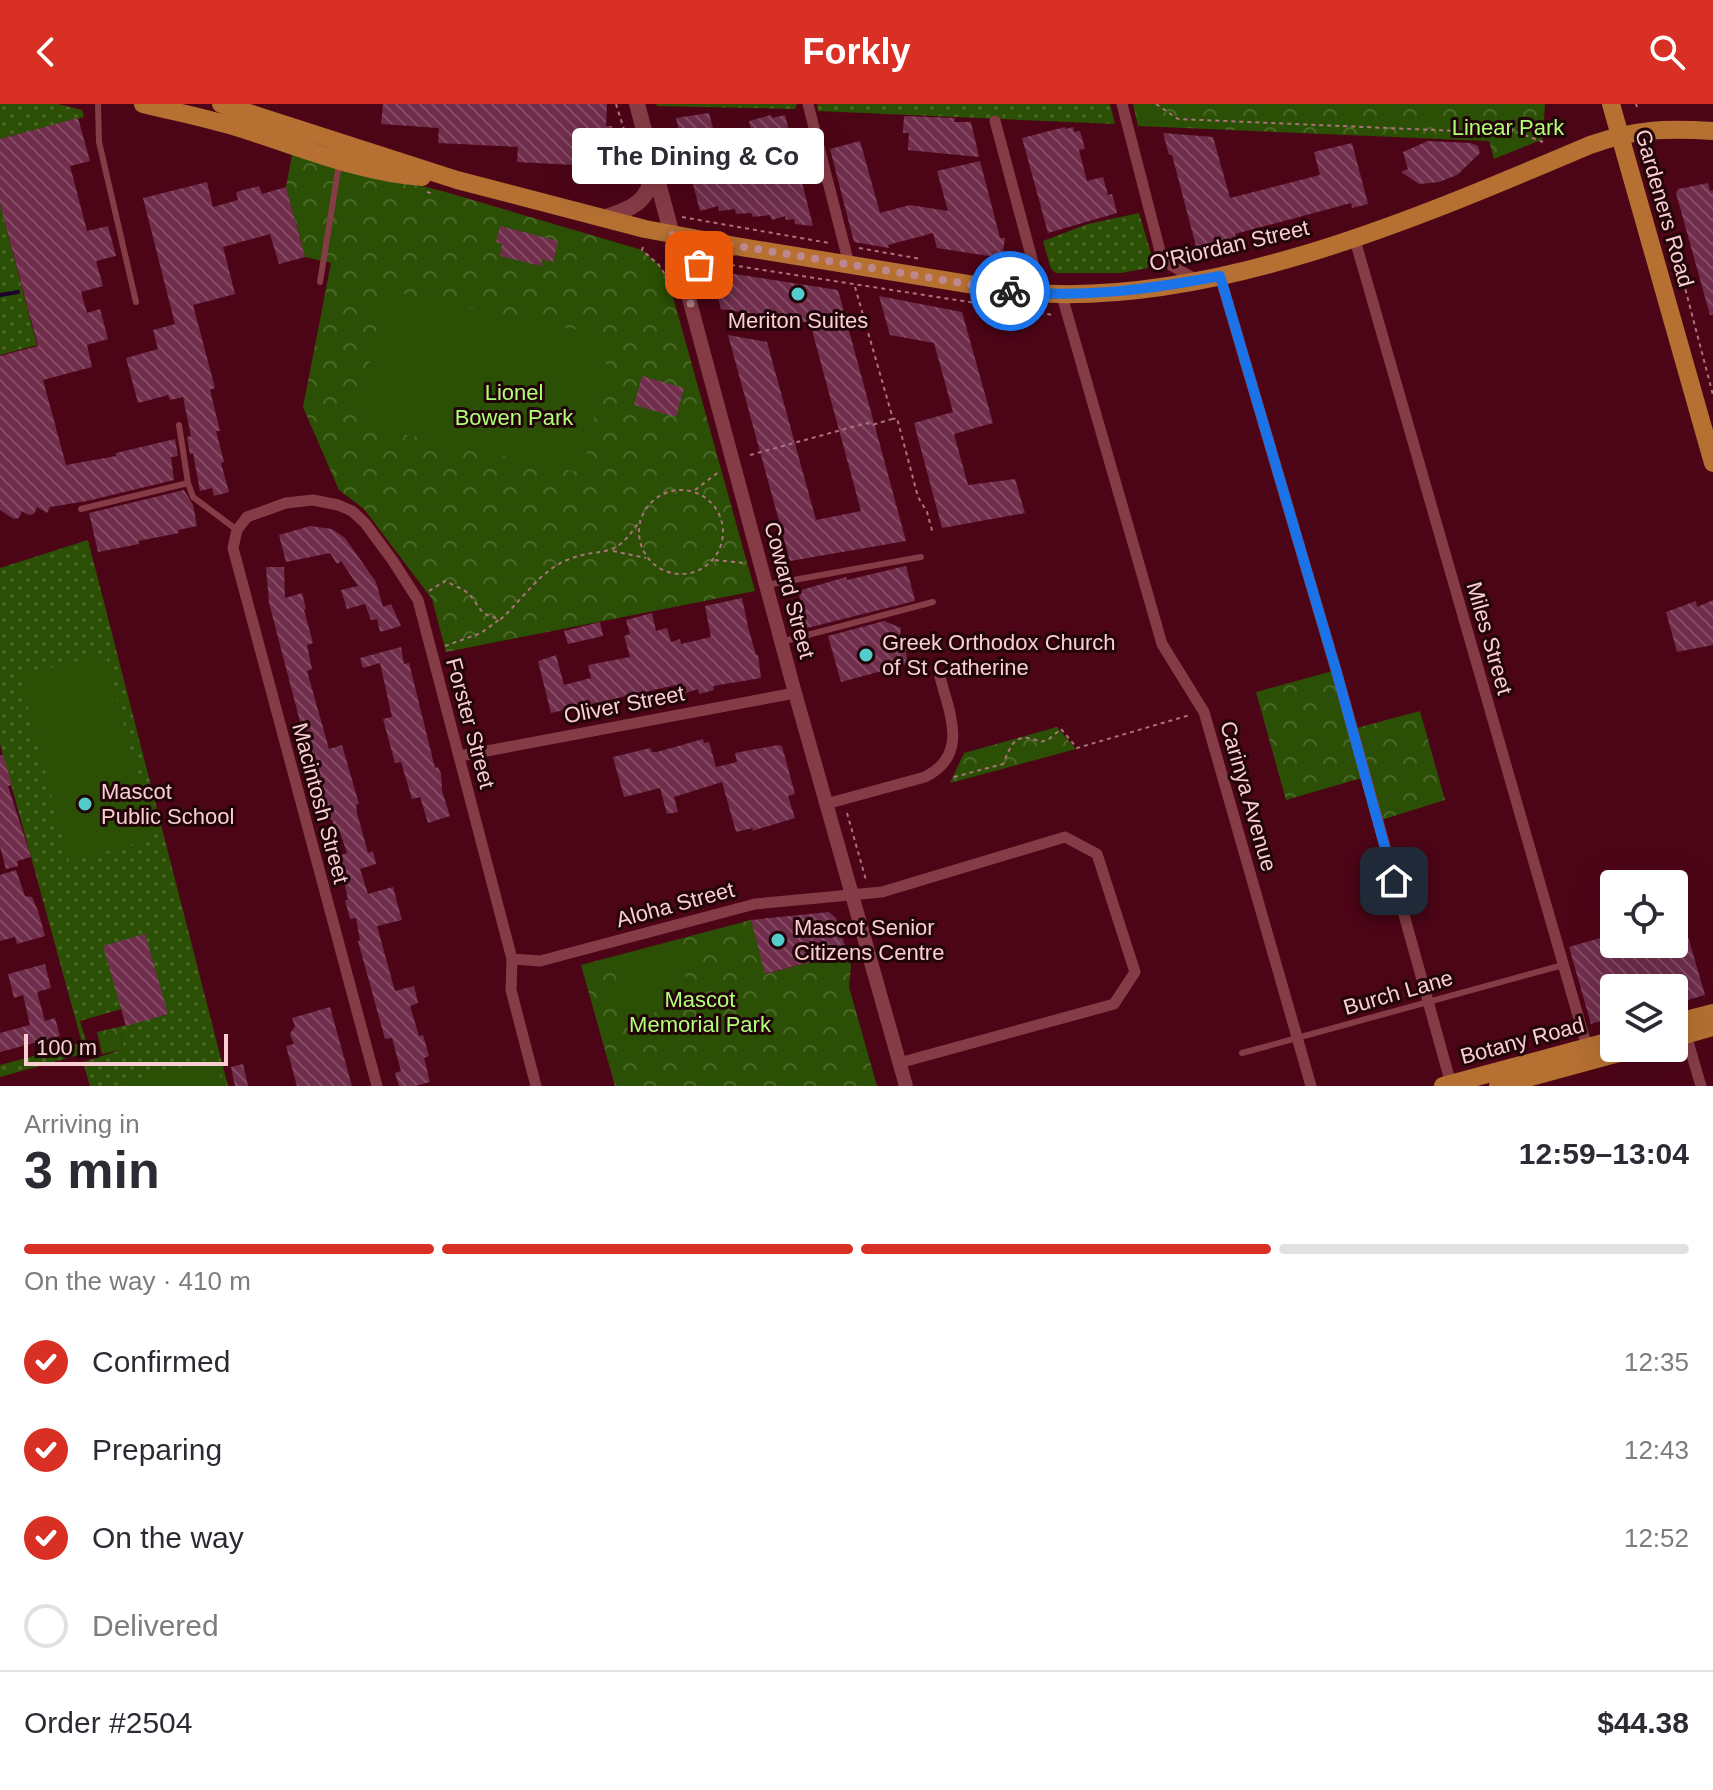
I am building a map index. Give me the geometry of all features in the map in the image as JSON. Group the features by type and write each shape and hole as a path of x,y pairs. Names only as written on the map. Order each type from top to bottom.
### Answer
{"main road":[{"name":"O'Riordan Street","path":"143,104 234,126 339,160 402,176 457,180"},
{"name":"O'Riordan Street","path":"221,104 457,180 672,235 741,247 847,255 1037,294 1064,305 1220,276 1355,240 1590,145 1620,136 1647,129 1713,131"},
{"name":"Coward Street","path":"637,104 672,235"},
{"name":"Gardeners Road","path":"1611,104 1711,452"},
{"path":"603,218 627,210 643,199 651,183 653,161"},
{"path":"1688,1027 1713,1013"},
{"path":"1688,1031 1713,1027"},
{"name":"Botany Road","path":"1447,1085 1600,1044"},
{"name":"Botany Road","path":"1498,1086 1600,1058"}],"street":[{"path":"808,104 847,255"},
{"path":"1122,104 1160,251 1172,266 1197,280"},
{"path":"995,121 1036,274 1037,294"},
{"name":"Coward Street","path":"672,235 795,693 906,1086"},
{"name":"Miles Street","path":"1355,240 1587,1047"},
{"path":"691,305 692,278 700,263 741,247"},
{"path":"1220,276 1336,670 1447,1085"},
{"name":"Carinya Avenue","path":"1064,305 1162,644 1204,712 1311,1086"},
{"name":"Forster Street","path":"237,530 247,517 298,500 338,505 365,523 418,600 512,959 511,990 536,1086"},
{"name":"Macintosh Street","path":"237,530 233,548 235,560 377,1086"},
{"path":"826,804 925,777 941,769 949,759 953,743 952,721 940,677"},
{"name":"Oliver Street","path":"460,756 795,693"},
{"name":"Aloha Street","path":"512,959 540,961 755,904 882,892 1065,837 1097,854 1135,972 1114,1004 899,1063"},
{"path":"1688,1055 1701,1086"}],"lane":[{"path":"98,104 99,142 136,302"},
{"path":"320,282 339,160"},
{"path":"179,425 193,497 237,530"},
{"path":"81,509 188,483"},
{"path":"766,585 921,557"},
{"path":"781,642 933,602"},
{"name":"Burch Lane","path":"1242,1053 1563,965"}],"path":[{"path":"616,104 638,174"},
{"path":"1156,104 1178,119 1481,132 1501,126 1543,142"},
{"name":"Gardeners Road","path":"1649,150 1713,395"},
{"path":"421,190 434,194"},
{"path":"686,218 847,255 921,259"},
{"path":"642,250 659,265 668,279"},
{"path":"731,265 1050,315 1064,305"},
{"path":"854,285 893,419"},
{"path":"750,455 867,423 872,425 897,418 918,497 927,512 933,534"},
{"path":"694,491 720,471"},
{"path":"612,551 632,533 646,508 655,498 667,491 681,489 694,491 716,506 724,533 721,547 713,560 702,569 688,574 673,573 660,568 648,558 639,533 640,520"},
{"path":"431,651 481,633 501,619 546,573 567,560 612,551 648,558"},
{"path":"713,560 745,563"},
{"path":"418,600 445,581 469,594 475,606 486,616 501,619"},
{"path":"954,777 1003,764 1012,743 1017,740 1033,738 1041,742 1061,729 1077,748 1190,715"},
{"path":"1012,743 1013,749"},
{"path":"981,762 983,770"},
{"path":"847,813 866,880"}],"green space":[{"path":"0,104 58,104 82,110 84,117 0,139"},
{"path":"656,104 797,104 795,109"},
{"path":"817,104 1110,104 1115,124 818,111"},
{"name":"Linear Park","path":"1133,104 1545,104 1543,139 1494,159 1489,141 1138,126"},
{"name":"Lionel Bowen Park","path":"292,155 442,191 642,250 659,265 668,279 755,591 446,652 432,599 364,509 339,490 303,407 331,263 305,257 286,187"},
{"path":"0,204 37,345 0,355"},
{"path":"1139,213 1153,260 1148,268 1121,273 1056,273 1051,269 1043,241 1088,224"},
{"path":"385,290 612,337 582,473 356,424"},
{"name":"Mascot Public School","path":"88,540 228,1086 90,1086 83,1062 124,1049 119,1027 168,1014 121,1009 80,1021 89,1052 0,1077 0,1065 82,1043 0,744 0,568"},
{"path":"105,654 154,839 69,861 20,676"},
{"path":"1336,670 1353,729 1420,711 1445,800 1378,821 1365,777 1286,800 1256,692"},
{"path":"1057,727 1076,749 950,783 964,753"},
{"name":"Mascot Memorial Park","path":"751,920 766,974 847,952 851,966 849,987 877,1086 615,1086 581,965"},
{"path":"676,942 692,1002 628,1020 611,960"},
{"path":"119,1027 124,1049 102,1054 97,1032"},
{"path":"216,1058 222,1086 113,1086"}],"building":[{"path":"383,104 607,104 606,126 612,126 611,167 517,162 518,147 438,143 439,128 381,124"},
{"path":"709,113 724,170 728,169 731,178 761,171 749,121 785,115 813,226 795,224 794,219 786,220 785,216 772,220 770,215 753,217 751,213 736,214 735,209 719,211 718,206 700,211 676,118"},
{"path":"904,116 955,118 954,122 971,122 979,157 908,150 909,133 903,133"},
{"path":"78,118 90,161 70,166 87,231 108,226 116,256 96,261 103,286 81,292 87,313 100,309 108,339 87,345 92,367 43,380 66,465 116,456 116,453 175,439 178,456 171,457 174,480 50,507 47,513 37,507 34,514 22,511 19,518 14,519 0,510 0,356 38,346 0,204 0,139"},
{"path":"1073,127 1074,132 1080,131 1085,149 1079,150 1087,181 1103,177 1117,213 1048,233 1022,138"},
{"path":"1163,133 1213,137 1230,198 1320,175 1314,152 1352,143 1368,204 1352,208 1351,203 1235,234 1237,240 1197,250 1172,155 1169,155"},
{"path":"860,141 880,213 910,205 948,211 937,171 980,161 1000,238 1005,238 1002,258 937,248 933,233 888,245 889,248 854,242 830,149"},
{"path":"1428,141 1470,143 1478,146 1480,153 1457,175 1439,182 1419,184 1401,172 1408,169 1403,152"},
{"path":"207,182 213,207 238,200 236,192 259,186 262,194 286,187 305,257 279,264 270,234 223,247 235,294 193,305 215,388 210,390 220,431 216,431 224,462 221,463 229,492 214,496 212,488 200,491 193,453 190,454 187,437 191,436 183,397 170,400 168,395 138,403 126,358 158,349 153,330 175,324 143,198"},
{"path":"1708,183 1710,191 1713,190 1713,315 1710,315 1676,193 1678,189"},
{"path":"500,226 558,241 553,262 542,259 541,266 500,256 502,244 496,242"},
{"path":"721,272 838,290 906,541 790,561 728,335 767,342 816,520 861,511 810,323 721,309 713,279"},
{"path":"879,296 962,312 993,423 954,434 968,485 1015,479 1025,513 942,528 914,423 953,412 934,343 890,335"},
{"path":"642,376 684,388 676,417 634,405"},
{"path":"184,490 193,505 197,526 138,541 139,544 98,552 89,513"},
{"path":"310,526 332,529 345,538 376,582 383,607 391,604 401,626 380,632 377,619 371,620 365,604 347,609 341,590 358,586 341,561 337,564 330,553 286,562 279,535"},
{"path":"906,566 915,601 807,628 798,591 846,577 847,580"},
{"path":"266,567 284,567 285,598 302,593 313,643 307,645 312,669 307,671 329,749 342,745 359,804 356,805 357,813 368,853 373,851 376,864 360,869 368,894 393,887 402,920 377,926 395,991 414,986 418,1003 410,1006 429,1056 424,1058 430,1082 399,1086 395,1073 401,1071 392,1038 385,1039 358,941 356,918 350,919 345,900 348,900 339,856 347,853 332,819 326,821 269,603"},
{"path":"742,598 761,678 713,686 714,690 699,694 698,689 679,695 676,685 551,713 538,661 556,655 564,685 591,678 588,665 630,657 624,636 630,634 626,620 652,613 656,631 667,628 671,642 680,639 681,644 711,637 705,606"},
{"path":"1713,600 1713,645 1677,652 1666,612 1696,601 1697,607"},
{"path":"884,621 901,628 900,635 907,646 908,664 841,682 828,636"},
{"path":"600,622 603,636 568,644 564,631"},
{"path":"401,647 404,664 409,663 450,816 428,823 420,797 412,799 401,762 395,763 383,719 392,717 380,663 363,668 360,658"},
{"path":"703,739 704,743 709,742 716,767 737,762 735,753 782,746 795,794 788,796 795,818 752,831 753,828 736,832 722,782 674,797 678,812 667,814 660,788 624,797 613,757 650,748 652,752 657,752"},
{"path":"0,755 3,755 12,785 8,786 31,857 17,861 18,866 6,869 0,847"},
{"path":"16,870 25,896 32,897 45,936 17,944 15,937 0,941 0,875"},
{"path":"829,912 836,918 847,952 765,974 751,920"},
{"path":"145,934 168,1014 126,1026 103,946"},
{"path":"1688,937 1705,995 1688,1000 1688,974 1600,974 1600,1021 1591,1024 1569,947 1600,938 1600,958 1688,958"},
{"path":"45,964 51,988 37,992 45,1021 55,1018 60,1036 0,1052 0,1033 30,1025 23,995 14,998 8,974"},
{"path":"330,1007 352,1086 297,1086 286,1046 294,1044 290,1034 295,1026 292,1018"},
{"path":"243,1064 248,1086 235,1086 231,1067"}],"waterway":[{"path":"0,295 18,292"}],"way so far":[{"path":"699,265 691,283 691,305 672,235 1010,291"}],"place":[{"name":"The Dining & Co","path":"699,265"},
{"name":"Meriton Suites","path":"798,294"},
{"name":"Greek Orthodox Church of St Catherine","path":"866,655"},
{"name":"Mascot Public School","path":"85,804"},
{"name":"Mascot Senior Citizens Centre","path":"778,940"}],"route":[{"path":"1010,291 1062,296 1170,286 1220,276 1336,670 1394,881"}]}
